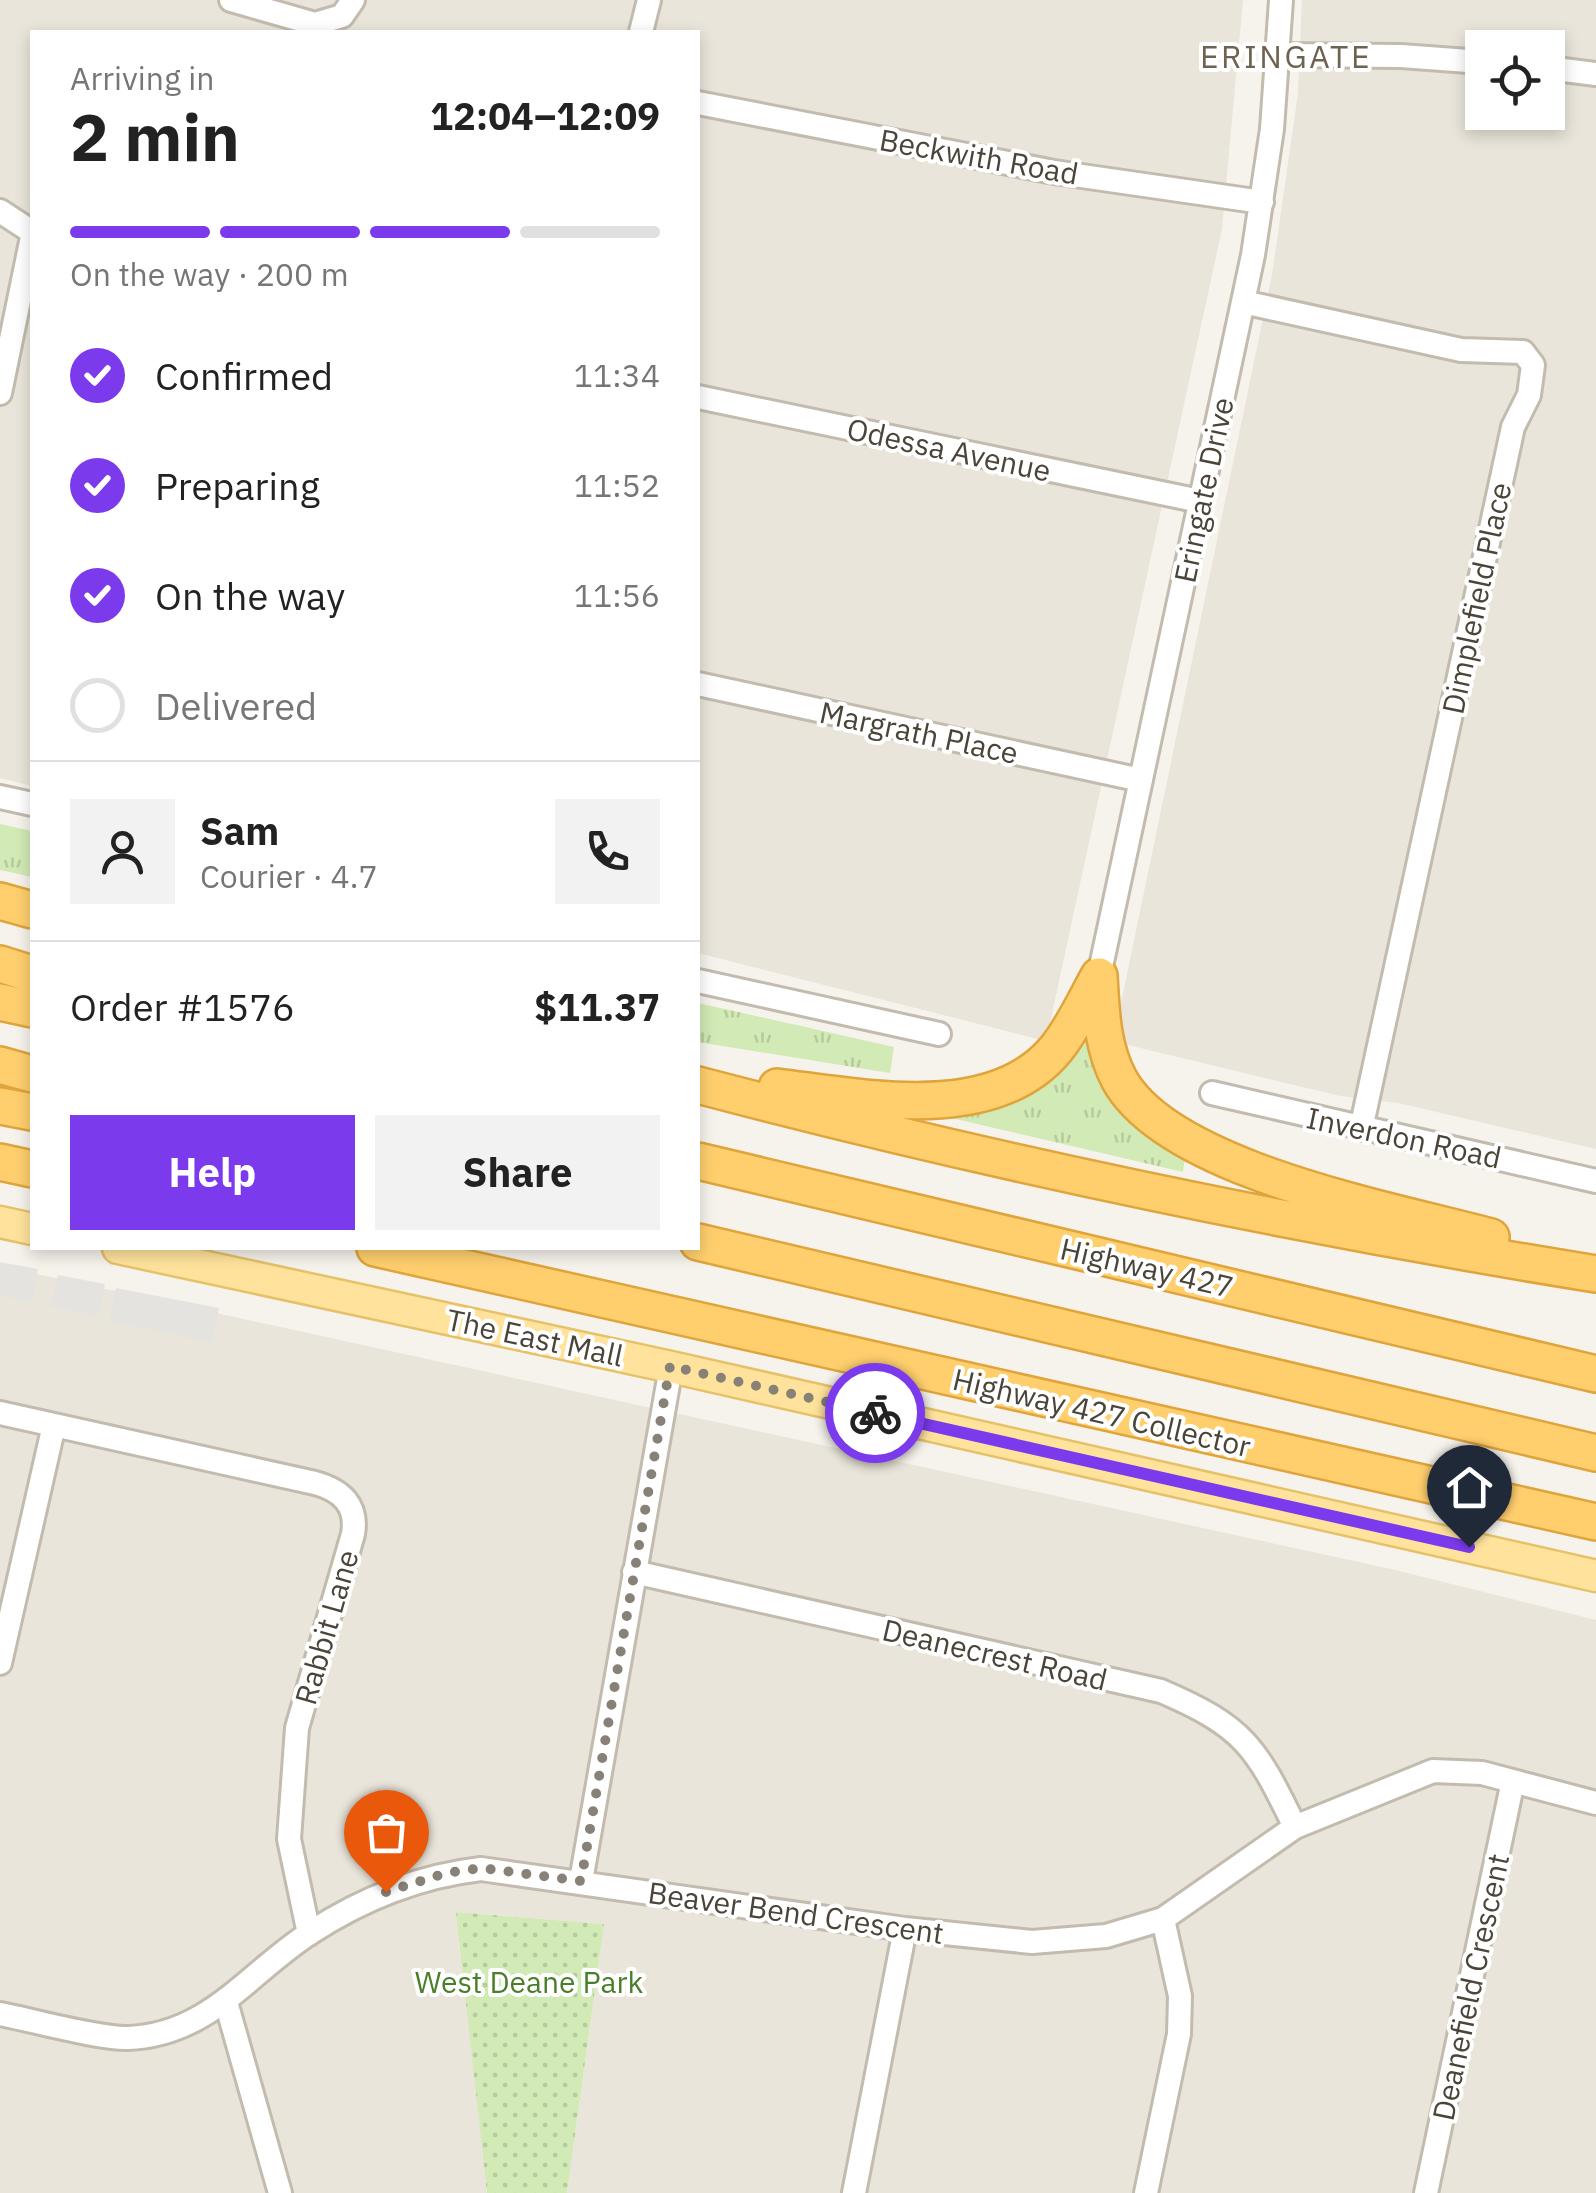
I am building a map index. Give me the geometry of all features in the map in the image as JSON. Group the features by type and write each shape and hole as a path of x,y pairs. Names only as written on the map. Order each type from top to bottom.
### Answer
{"highway":[{"path":"0,901 30,909"},
{"path":"0,964 30,973"},
{"path":"700,1073 849,1095 910,1099 977,1094 1035,1069 1054,1052 1099,976"},
{"path":"1099,976 1104,1040 1114,1066 1127,1091 1160,1125 1252,1171 1596,1266"},
{"path":"0,1002 30,1009"},
{"path":"0,1065 30,1073"},
{"path":"700,1086 924,1142 1214,1206 1596,1274"},
{"path":"0,1106 30,1112"},
{"name":"Highway 427","path":"700,1161 1596,1374"},
{"path":"0,1162 30,1170"},
{"path":"700,1242 1596,1453"},
{"name":"Highway 427 Collector","path":"384,1250 1596,1522"}],"main road":[{"path":"0,1222 30,1229"},
{"name":"The East Mall","path":"127,1250 670,1366 1596,1576"}],"street":[{"path":"232,0 315,24 342,16 352,0"},
{"path":"642,30 649,0"},
{"name":"Eringate Drive","path":"1099,976 1262,202 1279,55 1281,0"},
{"path":"1279,55 1465,61"},
{"path":"1565,70 1596,74"},
{"name":"Beckwith Road","path":"700,103 1054,172 1262,202"},
{"path":"0,211 30,233"},
{"path":"0,393 30,244"},
{"name":"Dimplefield Place","path":"1243,302 1461,350 1523,352 1533,365 1529,394 1509,446 1361,1129"},
{"name":"Odessa Avenue","path":"700,397 1200,500"},
{"name":"Margrath Place","path":"700,684 1141,780"},
{"path":"0,797 30,804"},
{"path":"700,982 939,1034"},
{"name":"Inverdon Road","path":"1212,1093 1596,1182"},
{"path":"581,1881 670,1366"},
{"name":"Rabbit Lane","path":"0,1413 329,1487 350,1506 353,1534 297,1728 288,1839 309,1934"},
{"path":"0,1663 54,1425"},
{"name":"Deanecrest Road","path":"634,1572 1161,1691 1209,1712 1244,1736 1264,1763 1295,1827"},
{"name":"Beaver Bend Crescent","path":"0,2014 126,2038 199,2021 309,1934 386,1892 446,1873 481,1868 905,1929 1032,1942 1106,1936 1162,1919 1295,1827 1433,1771 1482,1773 1596,1803"},
{"name":"Deanefield Crescent","path":"1426,2193 1514,1781"},
{"path":"1146,2193 1179,2034 1180,1996 1162,1919"},
{"path":"854,2193 905,1929"},
{"path":"226,2002 280,2193"}],"shaded area":[{"path":"0,0 1243,0 1222,229 1046,1041 700,954 700,30 30,30 30,786 0,778"},
{"path":"1302,0 1596,0 1596,1149 1398,1103 1340,1096 1128,1045 1114,1037 1272,275 1298,93"},
{"path":"0,1262 38,1269 33,1302 0,1295"},
{"path":"0,1266 1391,1569 1596,1620 1596,2193 567,2193 604,1924 457,1912 487,2193 0,2193"},
{"path":"58,1275 105,1284 98,1316 51,1306"},
{"path":"116,1288 219,1308 212,1342 109,1321"}],"green space":[{"path":"0,824 30,831 30,877 0,870"},
{"path":"700,1003 894,1047 890,1073 700,1042"},
{"path":"1077,1037 1095,1040 1185,1158 1183,1172 921,1111"},
{"name":"West Deane Park","path":"456,1912 604,1924 567,2193 487,2193"}],"way so far":[{"path":"386,1892 446,1873 481,1868 581,1881 670,1366 875,1413"}],"district":[{"name":"ERINGATE","path":"1286,56"}],"route":[{"path":"875,1413 1469,1547"}]}
